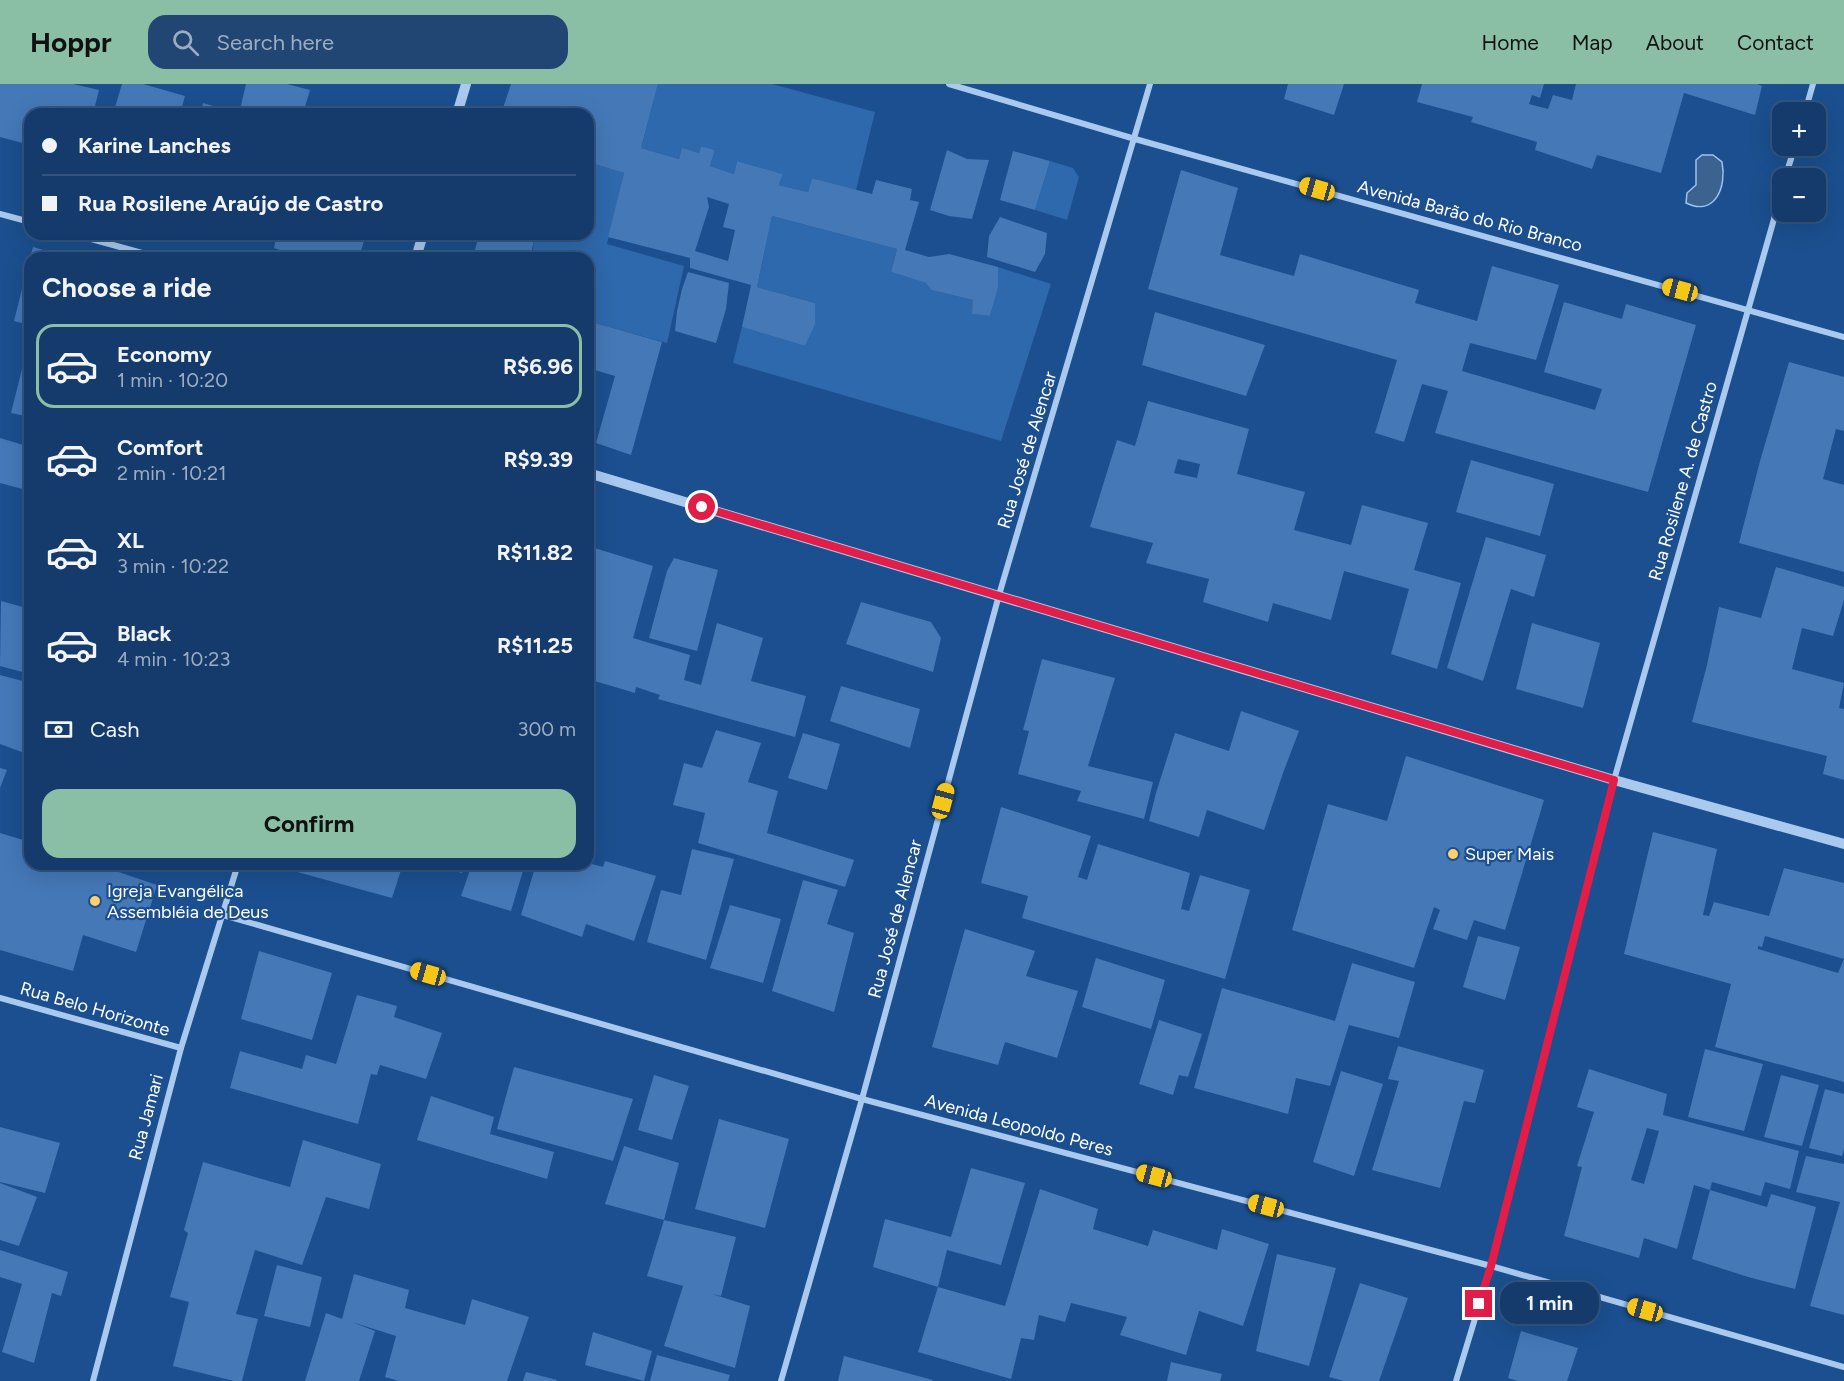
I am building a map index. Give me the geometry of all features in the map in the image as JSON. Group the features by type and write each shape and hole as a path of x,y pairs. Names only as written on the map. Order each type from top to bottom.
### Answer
{"street":[{"path":"459,108 466,84"},
{"name":"Avenida Barão do Rio Branco","path":"949,84 1135,139 1844,337"},
{"name":"Rua José de Alencar","path":"781,1381 862,1099 999,595 1150,84"},
{"path":"1808,102 1813,84"},
{"path":"0,214 24,220"},
{"name":"Rua Rosilene A. de Castro","path":"1456,1381 1491,1266 1614,780 1773,222"},
{"path":"95,240 138,252"},
{"path":"594,475 1614,780 1844,844"},
{"name":"Rua Jamari","path":"93,1381 181,1048 236,870"},
{"name":"Avenida Leopoldo Peres","path":"223,915 862,1099 1491,1266 1844,1367"},
{"name":"Rua Belo Horizonte","path":"0,998 181,1048"}],"shaded area":[{"path":"658,84 772,84 875,112 856,190 812,178 808,192 779,185 783,174 737,161 734,174 710,166 715,150 701,146 699,153 682,149 679,159 641,148"},
{"path":"1702,155 1713,155 1722,162 1723,181 1717,197 1711,203 1696,206 1686,203 1687,193 1696,185 1696,160"},
{"path":"1050,161 1073,168 1079,177 1067,220 1035,210"},
{"path":"594,164 624,173 607,244 684,266 667,343 594,323 594,252 532,252 535,240 594,240"},
{"path":"772,216 897,249 891,272 926,283 931,290 973,300 973,314 990,316 998,288 998,267 1051,284 1001,441 733,363 742,327 805,346 815,325 815,303 757,287"}],"building":[{"path":"0,84 73,84 99,90 94,108 24,108 24,143 0,137"},
{"path":"122,84 143,84 185,96 182,108 115,108"},
{"path":"246,84 287,84 310,90 305,108 240,108"},
{"path":"511,84 658,84 641,148 679,159 682,148 699,153 701,146 715,150 710,166 734,174 737,161 783,174 779,185 808,192 812,178 872,194 876,180 912,189 910,200 919,202 905,250 929,257 949,254 998,267 998,288 990,316 972,314 973,300 931,290 926,283 891,272 897,249 772,216 757,287 815,303 815,325 805,346 742,327 751,285 690,268 690,258 608,237 624,173 594,164 594,108 503,108","holes":["707,197 729,204 723,227 735,230 728,261 695,251 709,207"]},
{"path":"1288,84 1344,84 1334,115 1284,99"},
{"path":"1422,84 1544,84 1540,98 1532,95 1529,104 1548,109 1553,95 1572,100 1576,84 1757,84 1762,86 1755,115 1684,93 1661,173 1597,155 1592,169 1535,150 1537,142 1471,122 1473,117 1417,102"},
{"path":"203,103 220,108 202,108"},
{"path":"947,150 967,159 989,160 972,219 949,216 930,210"},
{"path":"1013,151 1050,161 1035,210 1000,200"},
{"path":"1181,170 1238,188 1220,255 1294,276 1300,254 1419,290 1415,303 1477,321 1492,266 1559,285 1536,360 1470,343 1462,371 1595,410 1602,389 1544,372 1564,302 1622,319 1626,304 1696,325 1648,492 1435,433 1448,391 1422,384 1404,442 1375,433 1397,360 1148,289"},
{"path":"1000,217 1047,233 1045,254 1035,272 987,257 989,236"},
{"path":"276,240 364,240 361,252 285,252 274,248"},
{"path":"478,240 534,240 531,252 474,252"},
{"path":"33,247 50,252 32,252"},
{"path":"688,272 729,283 726,309 716,343 675,331 677,311"},
{"path":"24,281 24,324 14,321"},
{"path":"1155,312 1265,345 1246,396 1142,365"},
{"path":"594,323 662,342 631,455 596,443 615,376 594,370"},
{"path":"1789,362 1844,377 1844,431 1836,429 1823,479 1844,485 1844,572 1739,543"},
{"path":"23,365 24,416 11,413"},
{"path":"1148,401 1249,429 1237,474 1305,492 1294,530 1351,545 1362,505 1428,523 1414,570 1461,583 1437,669 1391,654 1409,589 1344,571 1331,620 1273,603 1268,622 1203,602 1209,579 1146,563 1153,543 1090,527 1117,440 1135,446","holes":["1178,459 1200,464 1197,478 1174,473"]},
{"path":"0,438 24,445 24,489 0,483"},
{"path":"1471,460 1554,484 1540,536 1456,512"},
{"path":"1486,537 1546,555 1534,597 1511,589 1483,681 1447,668"},
{"path":"594,548 653,566 633,638 690,655 684,680 701,685 717,623 763,638 751,681 806,696 795,737 658,699 660,695 636,687 635,693 594,681"},
{"path":"674,558 718,570 697,651 649,638 667,571"},
{"path":"1776,567 1844,587 1844,600 1833,636 1802,628 1792,669 1844,683 1839,708 1844,709 1844,780 1823,774 1827,756 1692,722 1719,607 1761,618"},
{"path":"1,601 24,607 24,672 0,666"},
{"path":"861,602 931,622 941,638 933,672 846,644"},
{"path":"1532,623 1600,643 1583,708 1516,689"},
{"path":"1042,659 1115,678 1088,766 1153,782 1144,819 1077,801 1081,791 1018,774 1029,731 1023,730"},
{"path":"0,675 24,681 24,753 0,744"},
{"path":"841,686 920,709 910,748 830,721"},
{"path":"1241,711 1299,731 1264,830 1207,810 1199,837 1149,821 1175,733 1229,751"},
{"path":"716,730 761,743 748,782 778,791 767,833 854,860 845,887 698,843 705,813 673,805 684,763 702,768"},
{"path":"803,733 840,744 827,790 788,778"},
{"path":"1406,756 1544,800 1505,930 1474,920 1467,940 1433,929 1440,910 1434,907 1414,968 1292,930 1328,804 1387,821"},
{"path":"0,768 7,770 0,788"},
{"path":"1001,807 1091,836 1078,877 1087,880 1098,844 1190,873 1181,909 1189,911 1200,875 1250,890 1225,979 1022,918 1028,896 981,883"},
{"path":"1653,832 1717,849 1703,915 1709,916 1714,902 1769,916 1784,868 1844,883 1844,959 1844,1082 1715,1047 1731,984 1624,954","holes":["1765,936 1844,959 1838,973 1758,949 1758,946 1762,947"]},
{"path":"0,833 24,840 24,870 113,870 157,885 136,952 83,935 73,971 0,950"},
{"path":"692,849 734,859 706,960 647,942 661,890 681,895"},
{"path":"605,861 656,876 634,941 586,924 582,937 521,915 534,870 594,870 594,865 603,867"},
{"path":"290,870 401,870 392,898"},
{"path":"470,870 523,870 511,911 461,896"},
{"path":"803,880 838,890 827,924 854,933 834,1012 772,991"},
{"path":"730,905 781,919 763,983 710,968"},
{"path":"965,929 1035,951 1026,976 1078,991 1057,1058 1005,1042 998,1065 932,1047"},
{"path":"1478,936 1520,947 1505,1000 1463,987"},
{"path":"259,951 332,973 312,1040 241,1019"},
{"path":"1096,958 1165,980 1151,1029 1082,1007"},
{"path":"1352,963 1415,982 1399,1038 1349,1025 1330,1086 1296,1078 1288,1114 1194,1088 1222,988 1335,1021"},
{"path":"357,995 397,1006 394,1017 442,1033 426,1079 380,1065 377,1075 371,1074 358,1124 230,1088 240,1051 302,1069 306,1055 336,1064"},
{"path":"1159,1020 1202,1034 1188,1077 1179,1075 1173,1095 1139,1084"},
{"path":"1398,1046 1484,1070 1475,1103 1464,1101 1440,1188 1372,1170 1399,1081 1388,1079"},
{"path":"1705,1049 1763,1064 1744,1131 1688,1117"},
{"path":"514,1067 633,1099 613,1161 497,1129"},
{"path":"1589,1069 1667,1094 1663,1115 1799,1151 1790,1189 1765,1182 1761,1196 1712,1182 1710,1190 1694,1185 1677,1249 1644,1238 1639,1258 1564,1236 1582,1167 1577,1166 1594,1112 1577,1107","holes":["1647,1128 1659,1131 1644,1184 1631,1180"]},
{"path":"1341,1071 1383,1084 1354,1176 1313,1162"},
{"path":"654,1075 689,1086 672,1140 638,1130"},
{"path":"1781,1075 1819,1085 1802,1146 1764,1137"},
{"path":"1825,1089 1844,1094 1842,1156 1809,1148"},
{"path":"431,1096 494,1117 490,1134 554,1152 547,1179 417,1140"},
{"path":"719,1119 789,1139 765,1228 695,1209"},
{"path":"0,1127 60,1143 45,1193 0,1182"},
{"path":"303,1140 381,1164 369,1209 326,1197 302,1265 255,1250 236,1314 258,1319 242,1381 173,1366 189,1302 170,1297 188,1233 184,1230 203,1162 290,1187"},
{"path":"624,1146 679,1163 664,1220 605,1204"},
{"path":"1806,1156 1844,1164 1844,1315 1810,1306 1840,1202 1796,1192"},
{"path":"971,1168 1025,1183 1001,1265 947,1250 938,1287 873,1267 885,1219 951,1237"},
{"path":"0,1183 37,1197 19,1246 0,1240"},
{"path":"1040,1189 1098,1209 1093,1229 1148,1246 1153,1230 1217,1250 1222,1229 1269,1244 1243,1326 1199,1311 1186,1355 1120,1335 1127,1317 1071,1303 1065,1322 1039,1315 1034,1340 1021,1338 1011,1379 918,1352 938,1287 1005,1306"},
{"path":"1710,1190 1767,1207 1771,1194 1816,1207 1795,1289 1692,1259"},
{"path":"664,1220 736,1237 721,1296 712,1294 750,1306 735,1368 664,1346 683,1286 647,1276"},
{"path":"0,1250 68,1272 61,1296 52,1293 34,1363 2,1352 22,1284 0,1277"},
{"path":"1277,1254 1336,1268 1309,1366 1256,1351"},
{"path":"277,1265 322,1277 310,1327 264,1316"},
{"path":"354,1274 409,1290 405,1308 465,1325 472,1299 529,1317 507,1381 399,1381 385,1377 396,1336 352,1322 375,1331 359,1381 305,1381 326,1313 342,1319"},
{"path":"1360,1283 1408,1298 1379,1381 1344,1381 1329,1377"},
{"path":"1521,1331 1578,1348 1567,1381 1518,1381 1508,1378"},
{"path":"593,1332 652,1351 644,1381 585,1365"},
{"path":"657,1355 730,1375 728,1381 650,1381"},
{"path":"844,1356 933,1380 838,1381"},
{"path":"1171,1362 1222,1374 1220,1381 1167,1381"},
{"path":"526,1372 557,1380 523,1381"}],"place":[{"name":"Super Mais","path":"1453,854"},
{"name":"Igreja Evangélica Assembléia de Deus","path":"95,901"}],"route":[{"path":"702,507 1614,780 1491,1266 1479,1304"}]}
